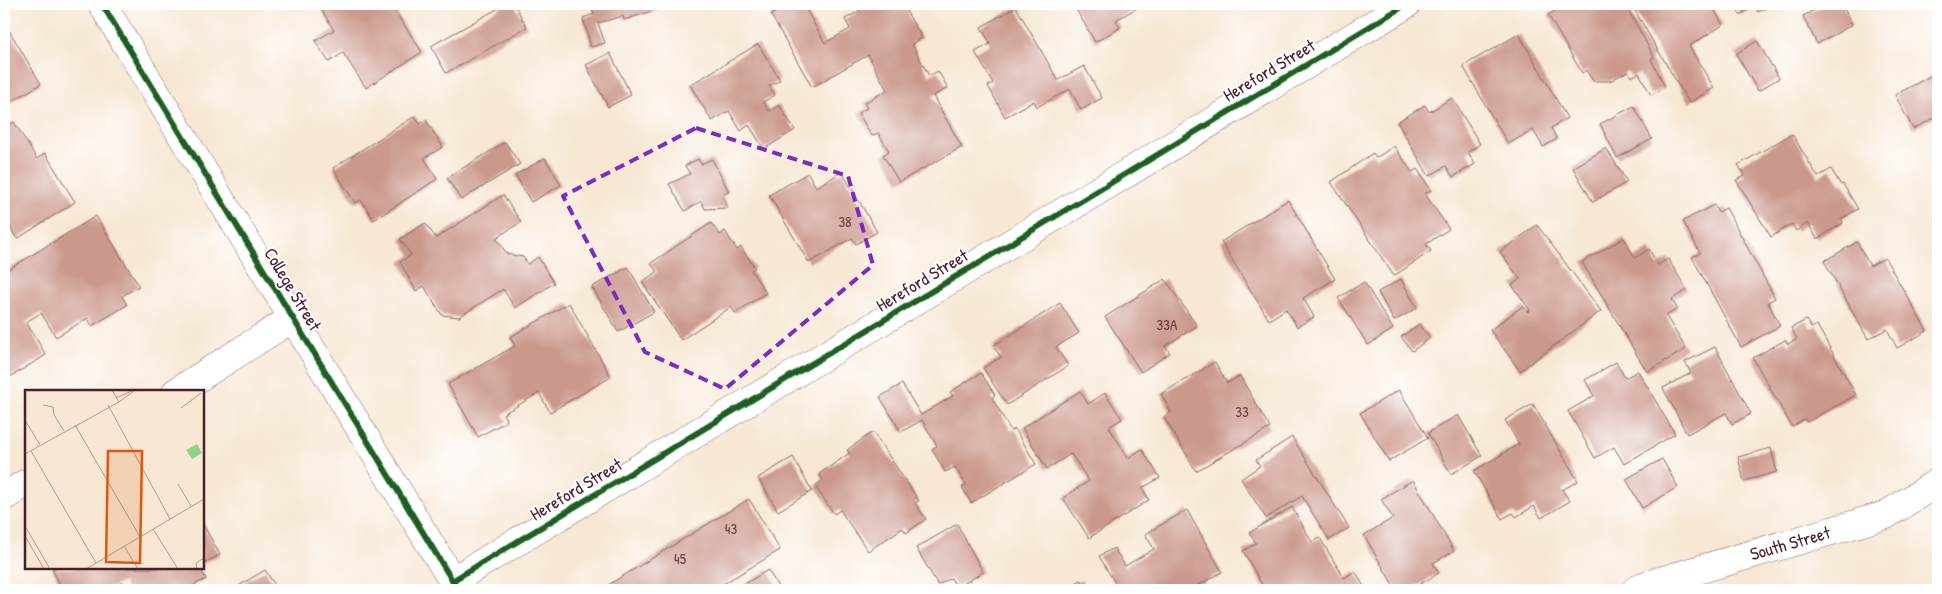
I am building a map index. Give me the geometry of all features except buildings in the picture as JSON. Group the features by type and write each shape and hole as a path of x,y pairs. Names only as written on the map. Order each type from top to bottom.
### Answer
{"street":[{"name":"College Street","path":"102,4 455,586"},
{"name":"Hereford Street","path":"455,586 1407,4"},
{"path":"179,390 293,318"},
{"name":"South Street","path":"1636,590 1644,586 1886,514 1938,482"},
{"path":"4,497 25,484"}],"highlighted area":[{"path":"696,128 848,176 873,265 725,389 645,352 563,196"}],"cycle path":[{"path":"102,4 458,590"},
{"path":"452,581 1407,4"}]}
